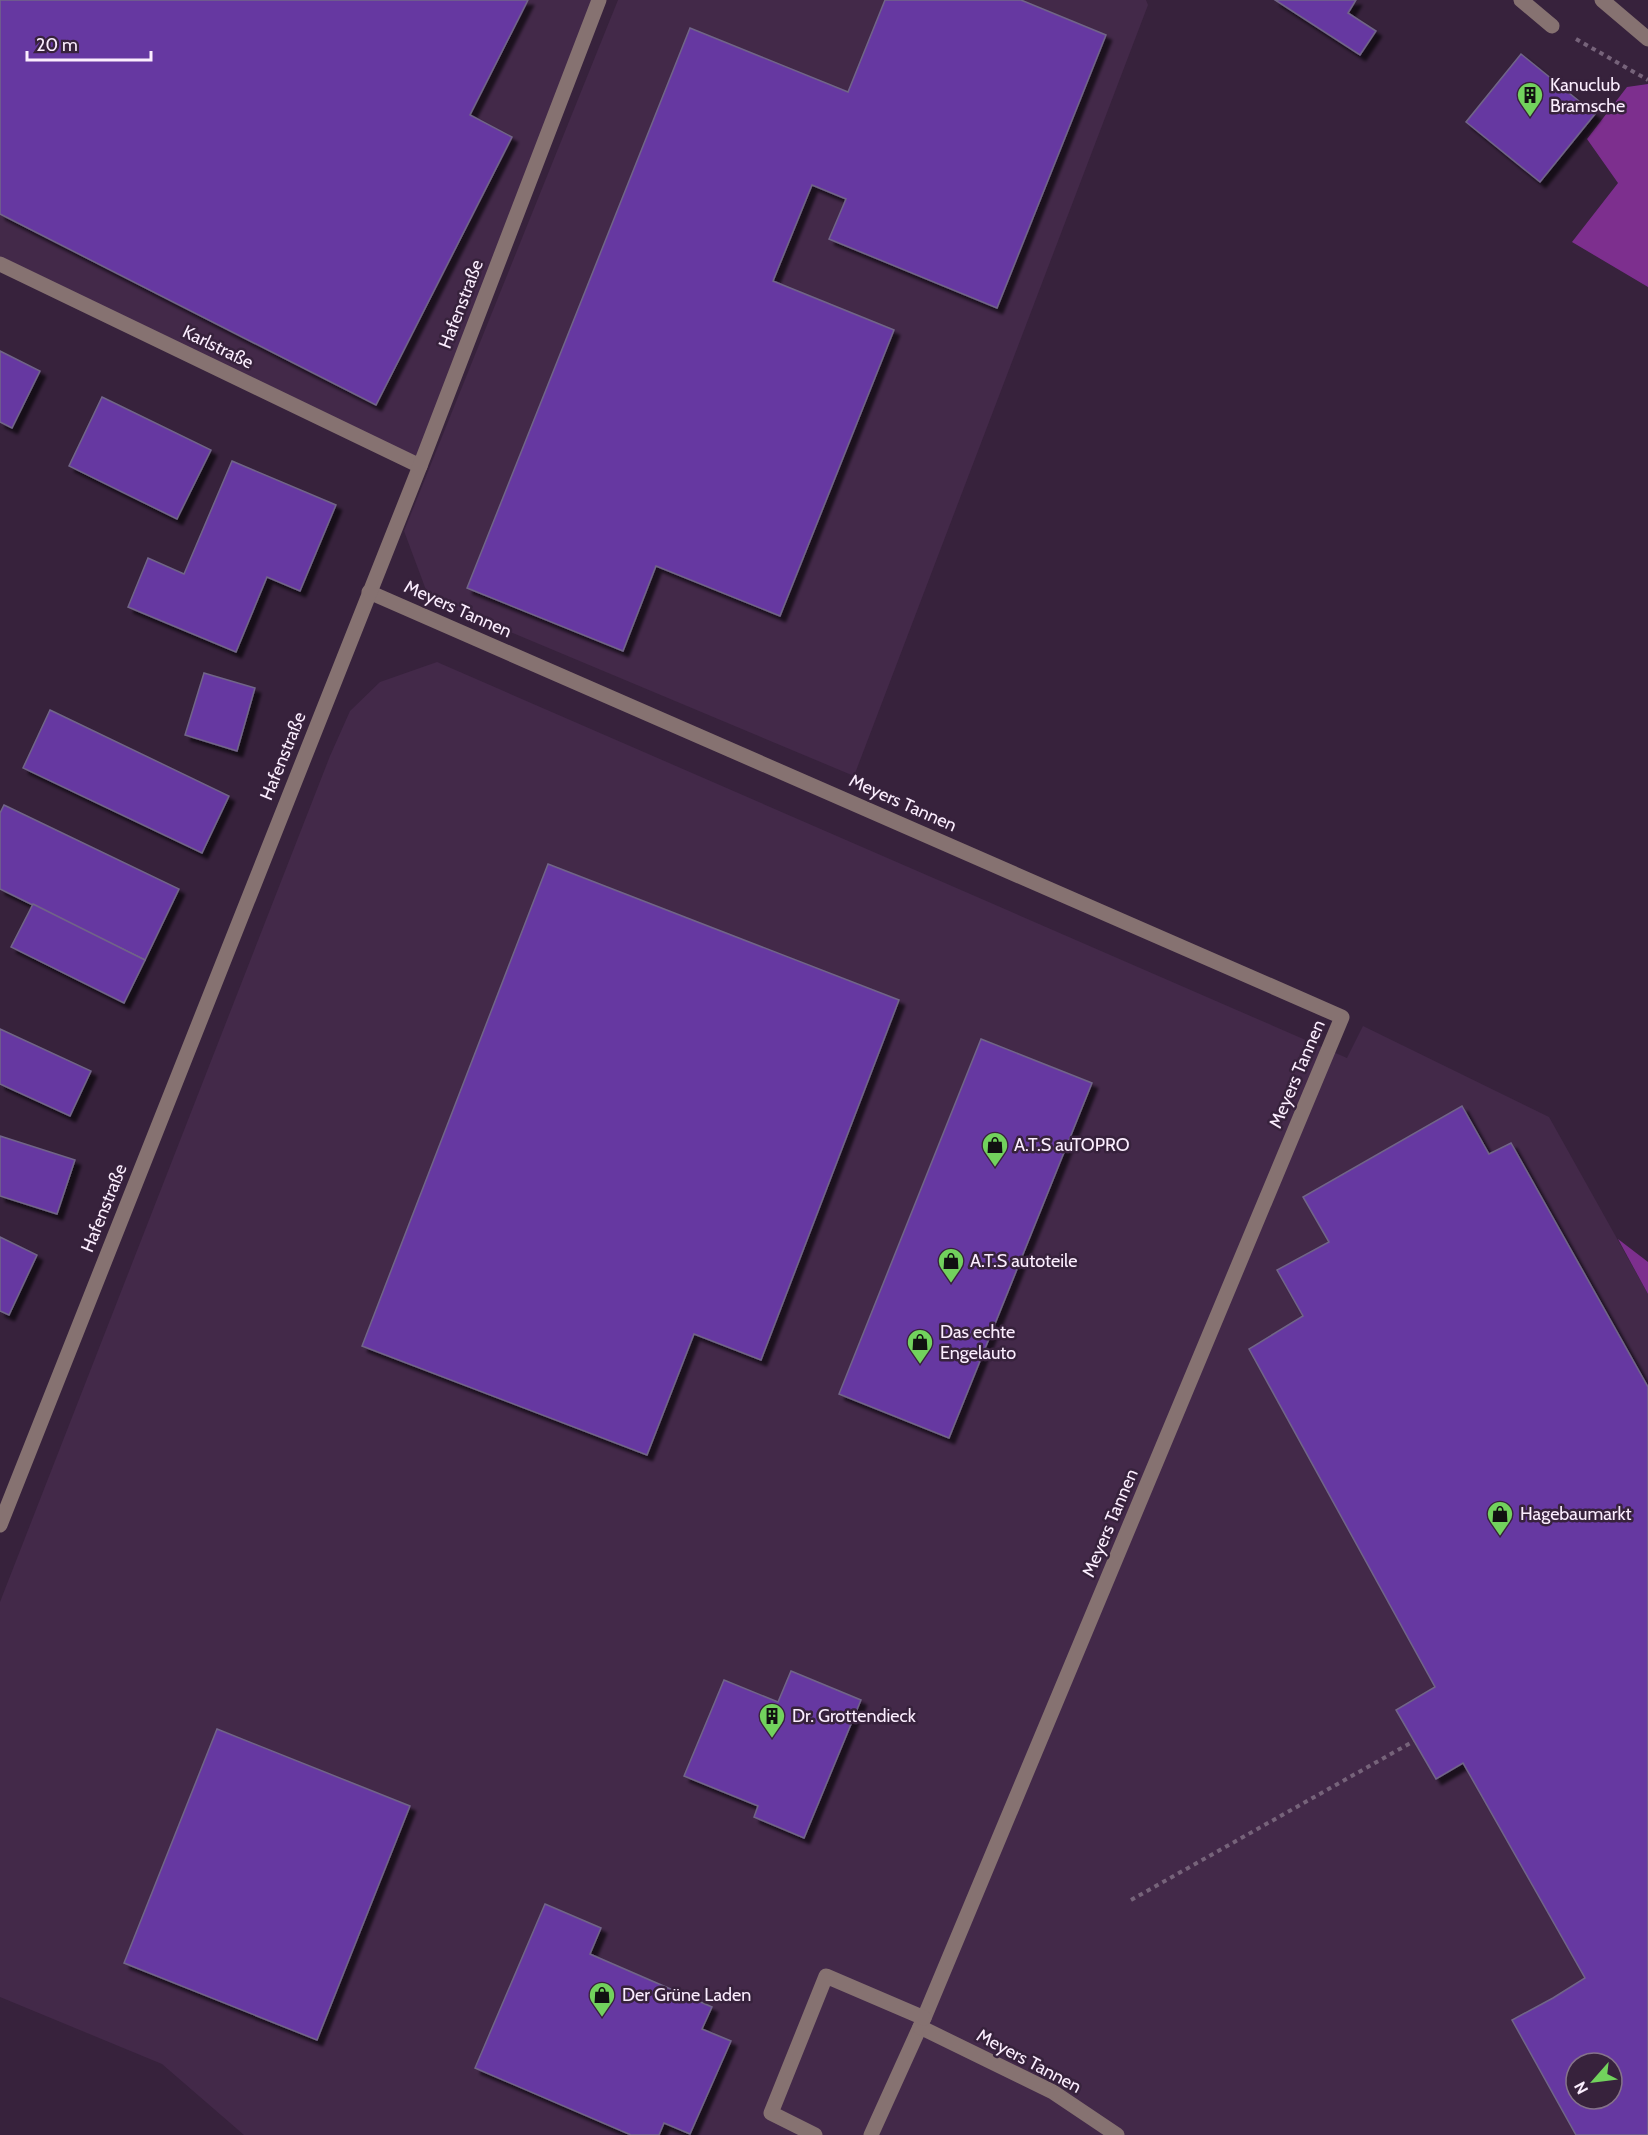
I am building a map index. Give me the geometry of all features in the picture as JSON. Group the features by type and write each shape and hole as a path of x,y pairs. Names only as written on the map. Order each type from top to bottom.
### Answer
{"street":[{"name":"Hafenstraße","path":"0,1525 420,466 599,0"},
{"path":"1521,0 1552,26"},
{"path":"1602,0 1648,39"},
{"name":"Karlstraße","path":"0,264 420,466"},
{"name":"Meyers Tannen","path":"369,592 1342,1017 922,2022 871,2135"},
{"path":"815,2135 771,2113 826,1976 922,2022"},
{"name":"Meyers Tannen","path":"922,2022 1053,2092 1117,2135"}],"path":[{"path":"1552,26 1648,80"},
{"path":"1131,1900 1414,1742"}],"shaded area":[{"path":"0,0 599,0 420,466 0,257"},
{"path":"618,0 1146,0 1148,5 854,776 429,598 404,531"},
{"path":"1648,84 1648,287 1572,242 1618,183 1587,139 1627,87"},
{"path":"437,662 1347,1058 1363,1026 1549,1117 1648,1294 1648,2135 244,2135 162,2064 0,1997 0,1602 330,756 350,711 380,682"},
{"path":"1618,1239 1648,1262 1648,1294"}],"building":[{"path":"0,0 528,0 470,115 512,137 376,405 0,214"},
{"path":"885,0 1021,0 1106,35 997,308 829,239 846,199 812,185 773,281 894,330 780,616 656,566 623,651 467,588 690,28 848,92"},
{"path":"1275,0 1356,0 1348,13 1376,31 1360,55"},
{"name":"Kanuclub Bramsche","path":"1521,54 1595,114 1540,182 1466,122"},
{"path":"0,351 40,371 12,428 0,422"},
{"path":"102,397 211,450 177,519 69,466"},
{"path":"232,461 336,505 300,591 267,577 236,652 128,607 148,558 184,574"},
{"path":"204,673 255,688 237,751 185,735"},
{"path":"50,710 229,796 202,853 23,768"},
{"path":"4,805 179,889 145,960 0,889 0,813"},
{"path":"548,864 899,1000 761,1360 694,1334 647,1455 362,1346"},
{"path":"33,904 145,960 124,1003 11,947"},
{"path":"0,1029 91,1071 70,1116 0,1084"},
{"path":"981,1039 1092,1083 949,1438 839,1394"},
{"name":"Hagebaumarkt","path":"1462,1106 1489,1154 1511,1143 1648,1387 1648,2135 1576,2135 1512,2020 1585,1978 1463,1763 1436,1779 1396,1710 1435,1687 1249,1349 1303,1316 1277,1270 1329,1242 1303,1197"},
{"path":"0,1136 75,1160 57,1214 0,1196"},
{"path":"0,1237 37,1255 9,1315 0,1311"},
{"name":"Dr. Grottendieck","path":"791,1671 861,1700 804,1838 754,1817 758,1806 684,1776 724,1680 778,1702"},
{"path":"217,1729 410,1806 317,2040 124,1963"},
{"name":"Der Grüne Laden","path":"545,1904 601,1928 590,1954 712,2007 702,2029 731,2041 690,2134 664,2123 659,2135 631,2135 475,2068"}],"place":[{"name":"Kanuclub Bramsche","path":"1530,118"},
{"name":"A.T.S auTOPRO","path":"995,1168"},
{"name":"A.T.S autoteile","path":"951,1284"},
{"name":"Das echte Engelauto","path":"920,1365"},
{"name":"Hagebaumarkt","path":"1500,1537"},
{"name":"Dr. Grottendieck","path":"772,1739"},
{"name":"Der Grüne Laden","path":"602,2018"}]}
